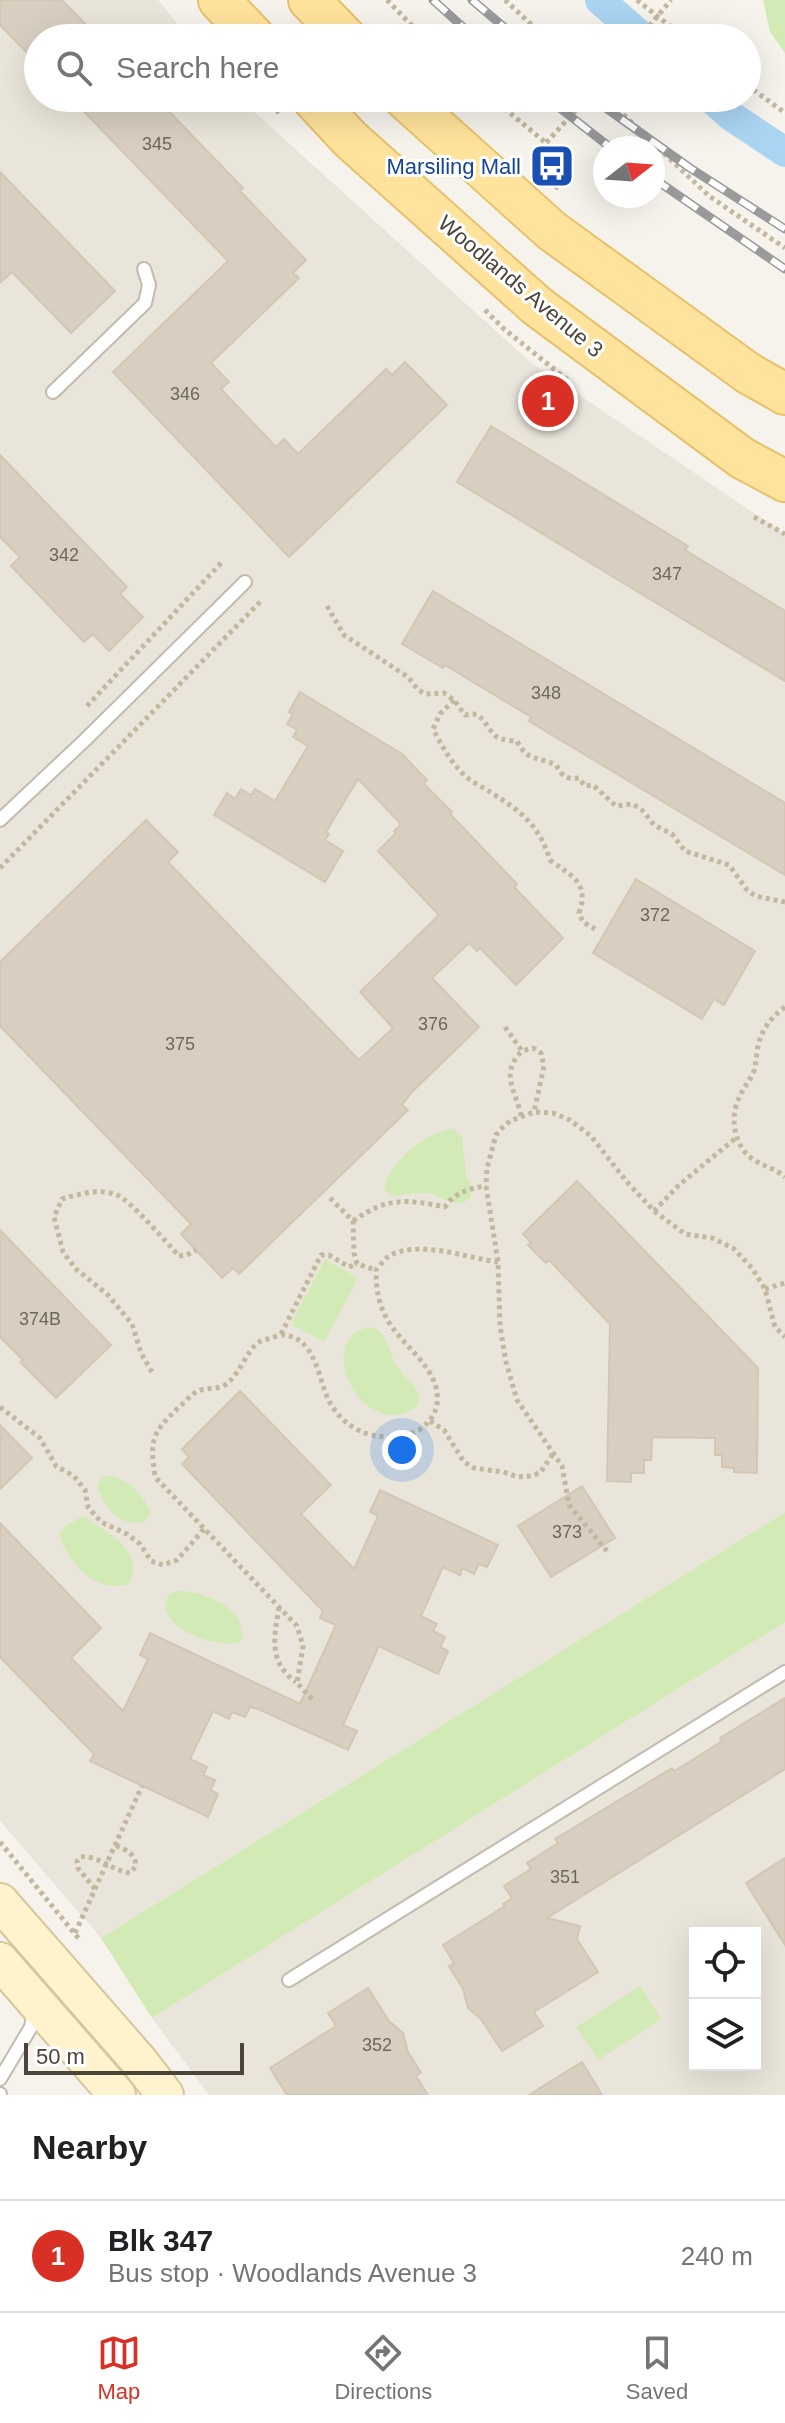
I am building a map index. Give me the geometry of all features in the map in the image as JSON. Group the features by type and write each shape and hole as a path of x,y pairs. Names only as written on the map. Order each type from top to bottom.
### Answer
{"main road":[{"path":"219,0 242,24"},
{"path":"309,0 332,24"},
{"name":"Woodlands Avenue 3","path":"325,112 350,139 537,306 742,458 785,481"},
{"path":"420,112 552,231 748,373 785,394"},
{"path":"0,1902 165,2095"},
{"path":"0,1961 117,2095"}],"lane":[{"path":"53,392 145,303 149,285 144,269"},
{"path":"0,820 245,582"},
{"path":"289,1980 785,1672"},
{"path":"0,2079 31,2027 35,2001"}],"path":[{"path":"387,0 410,24"},
{"path":"505,0 531,24"},
{"path":"637,0 663,24"},
{"path":"651,24 669,1"},
{"path":"761,95 785,113"},
{"path":"509,112 546,143 566,174"},
{"path":"546,143 574,112"},
{"path":"621,112 709,196 785,248"},
{"path":"754,517 785,534"},
{"path":"79,714 223,561"},
{"path":"0,868 262,600"},
{"path":"327,606 344,635 408,677 418,690 426,694 444,693 454,700 465,715 477,714 501,741 517,741 531,758 556,765 563,777 579,778 585,786 593,785 616,806 633,804 654,825 672,834 685,851 729,865 755,896 785,902"},
{"path":"454,700 440,714 433,729 448,757 467,777 530,821 544,842 550,860 571,872 580,884 583,902 579,913 583,922 595,929"},
{"path":"785,1007 761,1033 756,1065 738,1098 734,1122 737,1137 745,1151 758,1163 774,1168 785,1177"},
{"path":"505,1027 522,1051"},
{"path":"521,1116 509,1071 514,1058 522,1051 533,1048 541,1053 544,1066 534,1112"},
{"path":"607,1551 569,1505 562,1466 517,1400 506,1362 500,1326 498,1262 486,1186 487,1168 496,1135 510,1121 534,1112 553,1113 570,1120 591,1136 654,1211 685,1234 712,1238 733,1248 752,1268 765,1289 775,1327 785,1337"},
{"path":"654,1211 679,1185 737,1137"},
{"path":"353,1221 371,1208 388,1203 413,1200 445,1207 465,1190 486,1186"},
{"path":"152,1372 141,1353 132,1324 108,1295 76,1269 63,1252 54,1217 62,1199 80,1193 105,1192 120,1196 179,1256 196,1250"},
{"path":"330,1198 353,1221 357,1264"},
{"path":"281,1334 301,1342 311,1353 328,1398 341,1419 364,1434 392,1438 414,1433 430,1421 437,1404 435,1386 429,1371 386,1319 377,1294 376,1270 388,1256 407,1250 444,1251 498,1262"},
{"path":"297,1683 303,1646 297,1626 155,1477 151,1450 157,1428 197,1390 224,1386 240,1370 258,1343 281,1334 321,1255 329,1255 349,1267 357,1264 376,1270"},
{"path":"765,1289 784,1285"},
{"path":"0,1407 40,1438 56,1466 74,1476 85,1490 88,1507 101,1522 140,1544 151,1561 163,1565 177,1560 204,1529"},
{"path":"430,1421 444,1430 464,1462 474,1468 518,1477 530,1476 540,1473 553,1454"},
{"path":"279,1607 274,1638 277,1660 285,1674 312,1699"},
{"path":"0,1842 75,1933 142,1786"},
{"path":"95,1890 78,1868 77,1861 80,1857 89,1856 130,1873 136,1866 136,1859 115,1845"}],"shaded area":[{"path":"0,0 158,0 178,24 24,24 24,112 254,112 529,361 785,534 785,1512 101,1938 0,1821"},
{"path":"785,1622 785,2095 209,2095 152,2018"}],"green space":[{"path":"763,0 785,0 785,53 770,32"},
{"path":"453,1129 462,1136 466,1175 472,1188 470,1199 459,1203 426,1193 392,1196 384,1189 393,1168 410,1150 442,1131"},
{"path":"325,1259 358,1278 324,1342 291,1324"},
{"path":"370,1327 381,1333 398,1368 417,1389 418,1403 410,1411 388,1414 373,1409 360,1399 351,1386 344,1355 348,1341 358,1331"},
{"path":"106,1476 120,1479 139,1493 150,1513 146,1521 128,1522 109,1509 97,1486"},
{"path":"785,1512 785,1622 152,2018 101,1938"},
{"path":"83,1516 112,1535 128,1552 133,1572 128,1584 116,1586 94,1580 70,1556 59,1535 66,1526"},
{"path":"177,1591 193,1593 225,1605 240,1623 243,1635 240,1642 211,1641 179,1627 166,1608 169,1595"},
{"path":"640,1986 661,2019 598,2060 576,2027"}],"building":[{"path":"0,0 62,0 85,24 24,24 24,50 0,25"},
{"path":"84,112 170,112 243,188 240,191 306,260 293,273 299,278 211,363 229,382 221,389 276,447 284,439 298,454 386,369 392,375 405,362 447,405 289,557 113,372 228,261"},
{"path":"0,172 115,291 71,333 12,272 0,283"},
{"path":"491,426 688,546 685,550 785,611 785,681 457,482"},
{"path":"0,455 127,587 120,594 143,617 109,651 93,634 84,642 11,566 20,557 0,537"},
{"path":"433,591 785,803 785,875 529,721 531,717 445,665 443,668 402,644"},
{"path":"300,692 402,754 427,780 424,784 452,812 450,814 563,938 516,985 480,948 477,951 469,943 432,978 479,1027 411,1093 402,1105 408,1110 239,1274 233,1268 222,1278 181,1234 191,1224 0,1026 0,962 146,820 178,852 168,862 359,1060 393,1028 360,992 439,915 378,851 401,824 358,779 326,832 329,834 325,840 343,851 325,882 214,815 227,793 235,799 241,789 251,795 255,789 275,801 308,746 293,737 297,730 287,724 293,714 289,712"},
{"path":"636,879 755,951 724,1005 714,999 702,1019 593,953"},
{"path":"577,1181 758,1368 757,1473 734,1472 734,1468 722,1467 722,1455 715,1455 715,1438 652,1437 651,1460 644,1460 644,1473 631,1473 631,1482 607,1481 610,1324 549,1260 546,1263 528,1245 531,1242 523,1234"},
{"path":"0,1230 111,1345 56,1398 0,1337"},
{"path":"240,1391 331,1485 301,1514 354,1569 378,1516 370,1512 380,1490 498,1545 487,1567 479,1564 474,1574 462,1568 460,1575 443,1567 421,1616 437,1624 433,1631 445,1637 440,1647 448,1651 438,1674 379,1646 343,1725 357,1731 348,1750 258,1709 250,1707 245,1717 232,1712 229,1719 213,1711 190,1759 207,1767 203,1775 215,1780 211,1790 218,1794 208,1817 90,1761 94,1754 0,1657 0,1523 101,1628 71,1658 123,1711 148,1659 140,1655 150,1633 300,1704 336,1625 320,1618 323,1611 182,1464 189,1457 182,1449"},
{"path":"0,1425 32,1458 0,1489"},
{"path":"582,1486 615,1538 551,1577 518,1526"},
{"path":"785,1698 785,1769 547,1918 580,1926 577,1939 598,1972 534,2012 543,2026 502,2051 481,2019 468,2008 463,1989 449,1966 454,1963 443,1945 505,1906 503,1904 512,1898 504,1886 531,1869 527,1863 558,1843 555,1839 672,1768 674,1771 694,1759 722,1741 720,1738"},
{"path":"785,1858 785,1945 746,1883"},
{"path":"368,1988 389,2021 403,2033 408,2052 421,2073 416,2076 428,2095 287,2095 270,2068 336,2026 328,2013"},
{"path":"582,2062 602,2095 529,2095"}],"waterway":[{"path":"600,0 627,24"},
{"path":"727,112 785,152"}],"railway":[{"path":"433,0 460,24"},
{"path":"472,0 500,24"},
{"path":"565,112 596,136"},
{"path":"612,112 690,168 785,229"},
{"path":"665,186 785,269"}],"place":[{"name":"Marsiling Mall","path":"552,166"},
{"name":"Blk 347","path":"548,401"}]}
